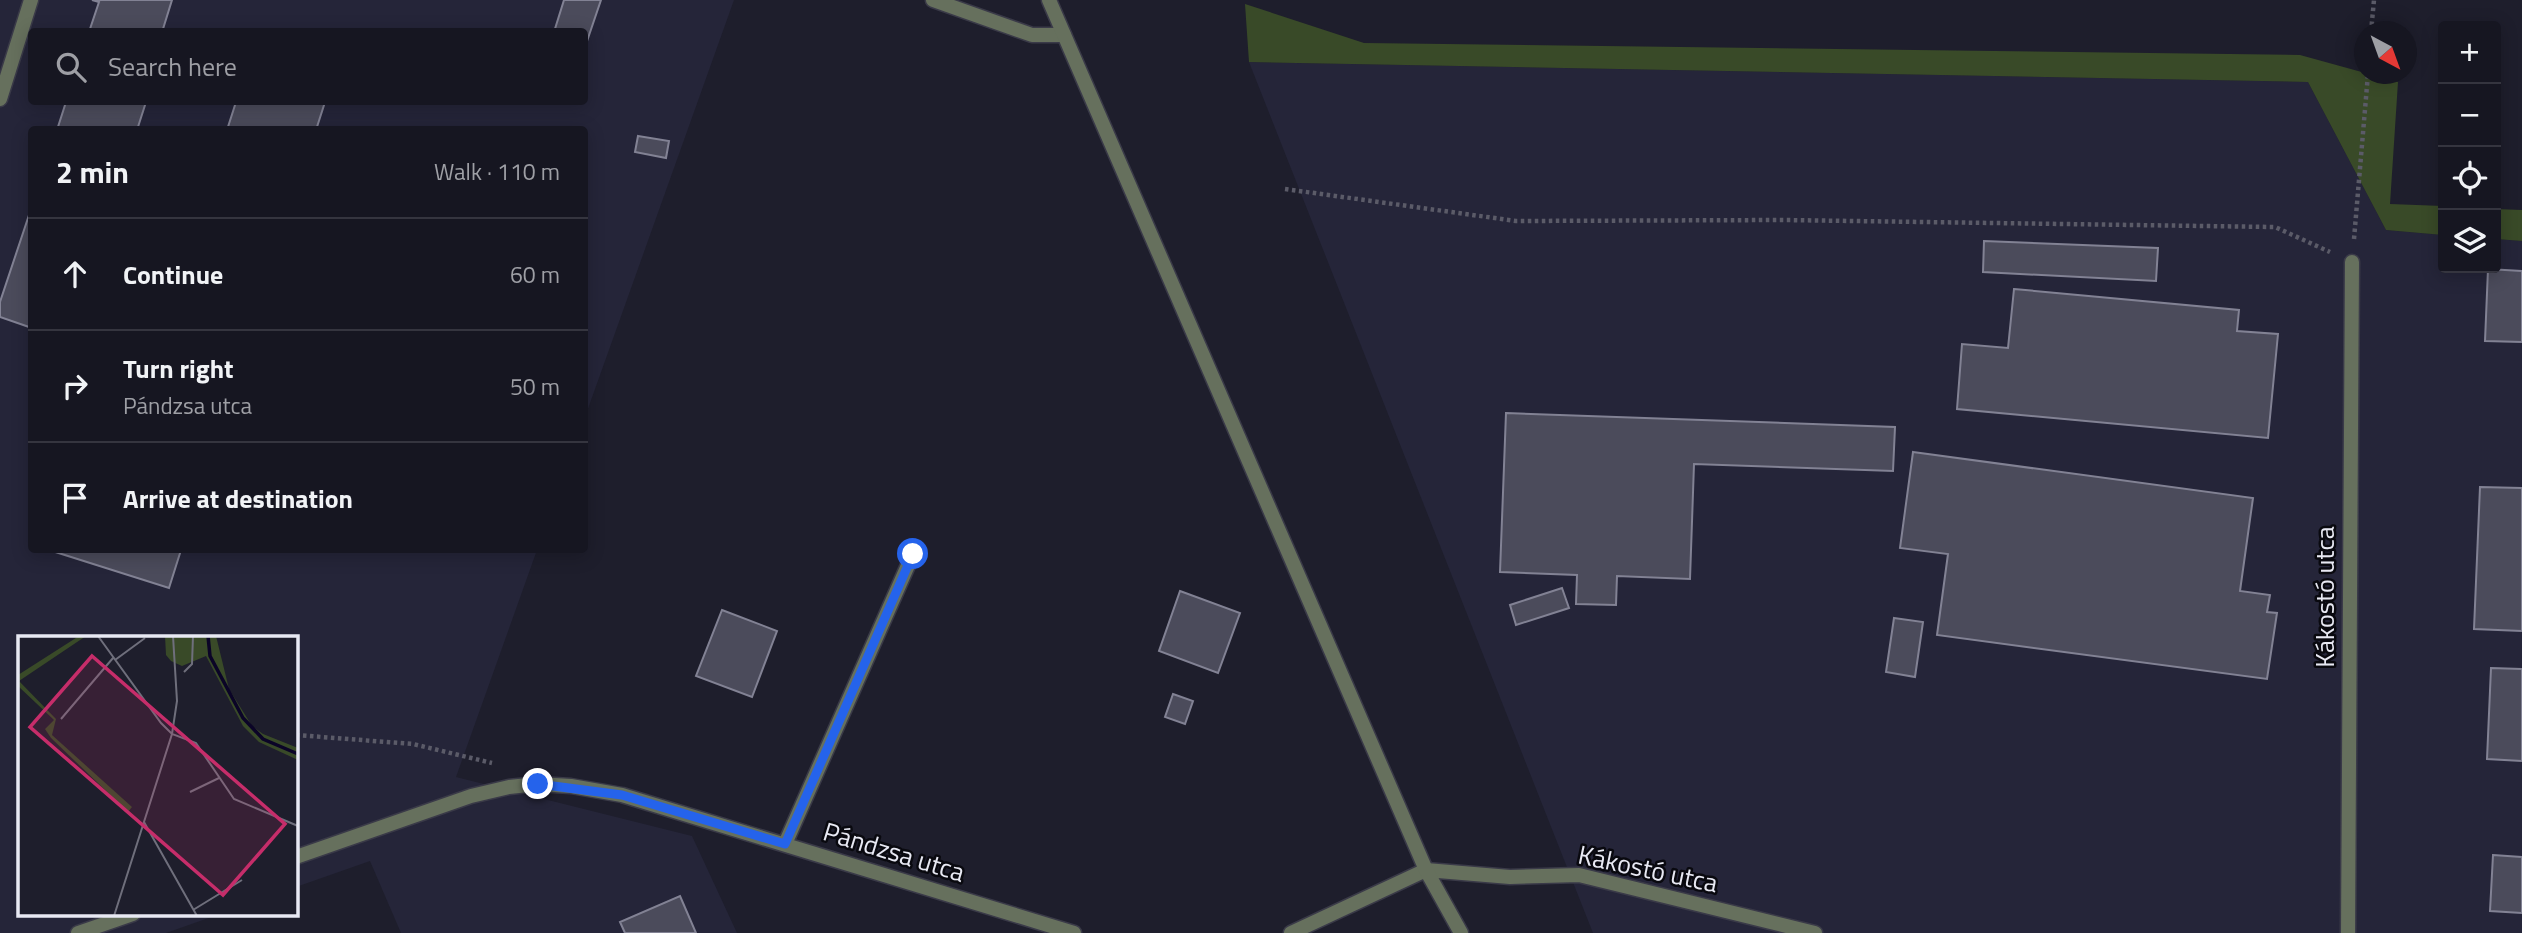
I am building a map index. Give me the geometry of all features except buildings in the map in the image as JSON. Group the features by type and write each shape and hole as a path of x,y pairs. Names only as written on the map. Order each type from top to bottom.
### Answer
{"street":[{"path":"0,99 31,0"},
{"path":"933,0 1032,35 1064,35"},
{"path":"1049,0 1426,870 1461,933"},
{"name":"Kákostó utca","path":"2348,933 2352,262"},
{"path":"785,844 913,554"},
{"name":"Pándzsa utca","path":"298,856 471,796 538,784 622,795 1074,933"},
{"path":"1291,933 1426,870"},
{"name":"Kákostó utca","path":"1426,870 1510,877 1579,875 1815,933"},
{"path":"78,933 127,916"}],"path":[{"path":"2372,21 2374,0"},
{"path":"1285,189 1516,221 1782,220 2275,227 2352,262 2367,84"},
{"path":"298,735 413,744 504,766"}],"shaded area":[{"path":"0,0 734,0 588,409 588,126 28,126 28,553 536,553 456,777 692,836 737,933 401,933 370,861 298,886 298,636 18,636 18,916 214,916 166,933 0,933"},
{"path":"1249,62 2308,82 2386,230 2438,235 2438,273 2501,273 2501,239 2522,241 2522,933 1593,933"}],"green space":[{"path":"1245,4 1364,43 2300,55 2354,70 2354,84 2398,84 2390,204 2438,206 2438,235 2386,230 2308,82 1249,62"},
{"path":"2501,209 2522,210 2522,241 2501,239"}],"route":[{"path":"538,784 571,786 622,795 785,844 913,554"}]}
